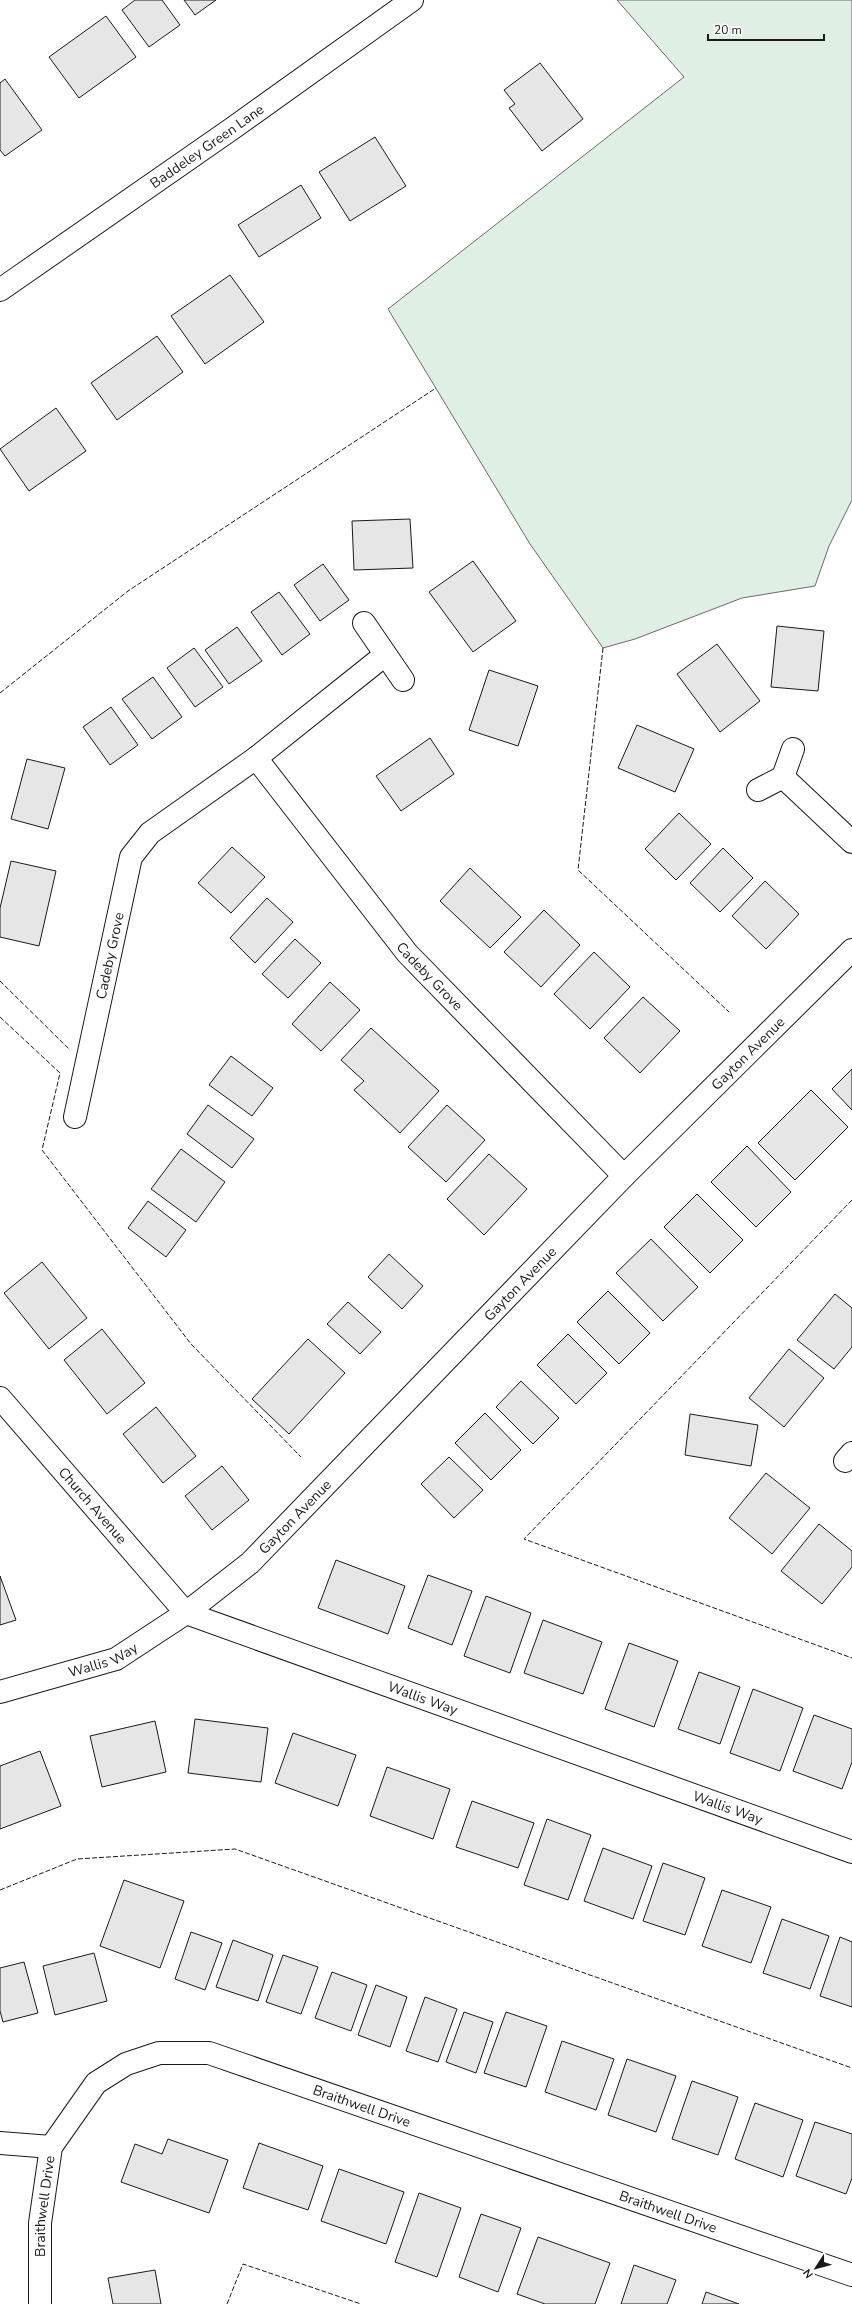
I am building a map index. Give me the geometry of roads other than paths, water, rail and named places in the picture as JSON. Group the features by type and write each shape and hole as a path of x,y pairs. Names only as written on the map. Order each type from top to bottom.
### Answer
{"street":[{"name":"Baddeley Green Lane","path":"0,290 233,128 412,0"},
{"path":"364,623 403,680"},
{"name":"Cadeby Grove","path":"75,1117 131,857 150,833 256,758 385,655"},
{"path":"758,790 783,777 793,749"},
{"name":"Cadeby Grove","path":"256,758 407,953 624,1176"},
{"path":"783,777 852,842"},
{"name":"Gayton Avenue","path":"186,1613 250,1563 624,1176 851,952"},
{"name":"Church Avenue","path":"0,1398 186,1613"},
{"name":"Wallis Way","path":"0,1692 116,1659 186,1613 852,1852"},
{"name":"Braithwell Drive","path":"40,2304 40,2223 51,2147 96,2083 126,2064 159,2053 209,2053 852,2275"},
{"path":"0,2143 51,2147"}]}
